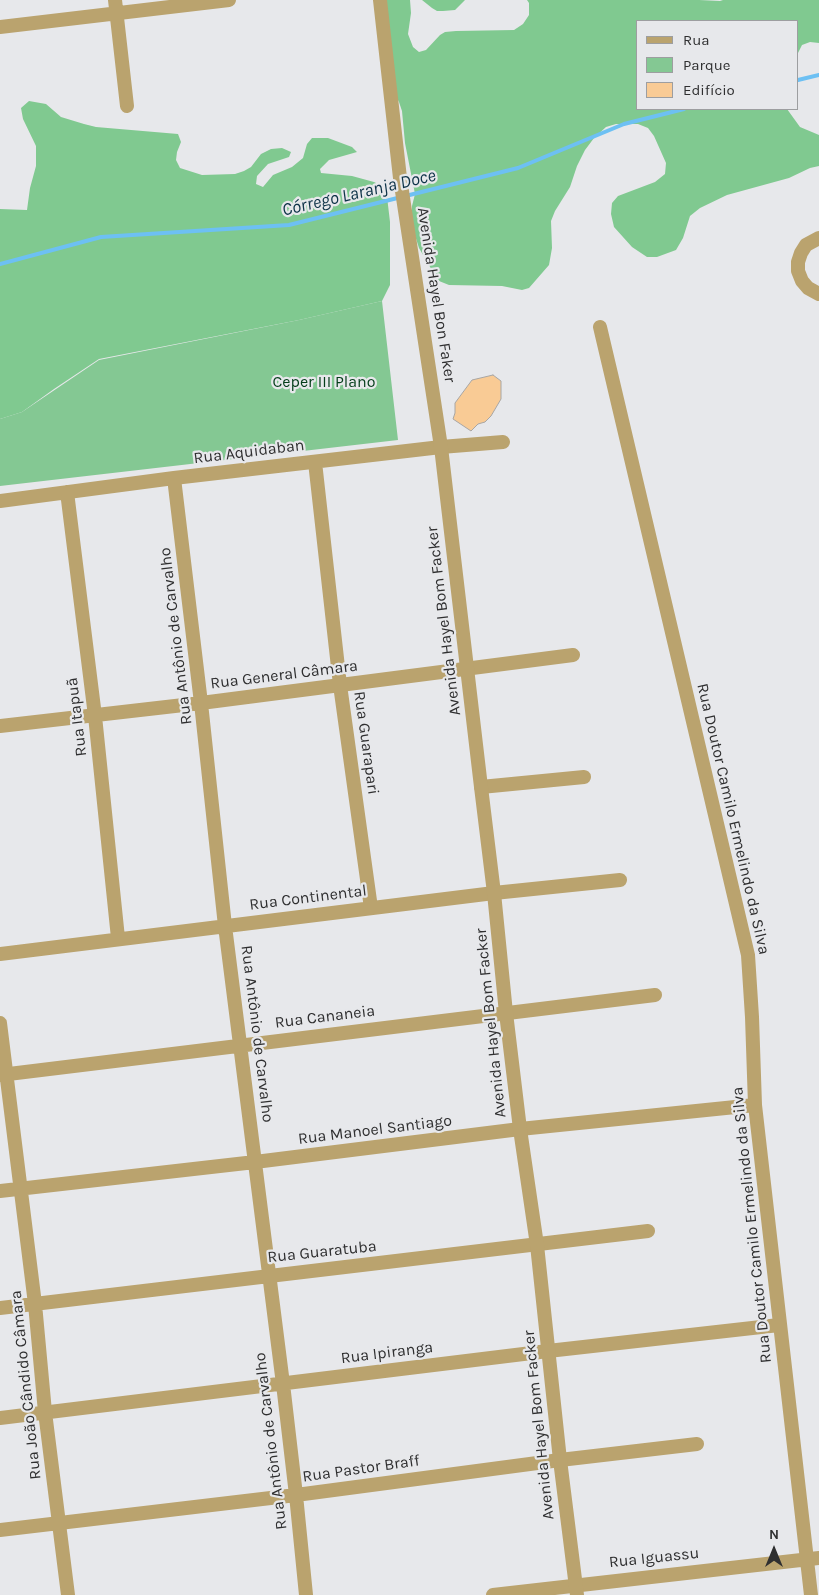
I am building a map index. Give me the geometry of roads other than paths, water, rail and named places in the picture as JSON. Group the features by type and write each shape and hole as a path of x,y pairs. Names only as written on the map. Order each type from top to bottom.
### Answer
{"street":[{"path":"0,27 115,7 229,0"},
{"name":"Avenida Hayel Bon Faker","path":"380,0 400,178 442,447"},
{"path":"115,7 127,106"},
{"path":"819,238 806,245 798,262 798,271 802,281 808,288 819,294"},
{"name":"Rua Doutor Camilo Ermelindo da Silva","path":"600,327 748,955 755,1105 779,1326 813,1559 811,1595"},
{"name":"Rua Aquidaban","path":"0,501 174,478 442,447 503,442"},
{"name":"Avenida Hayel Bom Facker","path":"442,447 494,893 506,1013 537,1245 576,1590"},
{"name":"Rua Guarapari","path":"315,462 340,685 371,908"},
{"name":"Rua Antônio de Carvalho","path":"174,478 202,703 225,926 283,1384 306,1595"},
{"name":"Rua Itapuã","path":"67,492 95,716 118,938"},
{"name":"Rua General Câmara","path":"0,726 202,703 573,655"},
{"path":"481,787 584,777"},
{"name":"Rua Continental","path":"0,954 494,893 620,880"},
{"name":"Rua Cananeia","path":"3,1075 655,995"},
{"name":"Rua João Cândido Câmara","path":"0,1023 3,1075 21,1189 35,1304 45,1412 68,1595"},
{"name":"Rua Manoel Santiago","path":"0,1191 520,1129 755,1105"},
{"name":"Rua Guaratuba","path":"0,1308 648,1231"},
{"name":"Rua Ipiranga","path":"0,1418 548,1351 779,1326"},
{"name":"Rua Pastor Braff","path":"0,1530 296,1495 696,1444"},
{"name":"Rua Iguassu","path":"493,1595 576,1590 813,1559"}],"waterway":[{"name":"Córrego Laranja Doce","path":"799,80 819,75"},
{"name":"Córrego Laranja Doce","path":"0,264 101,237 289,225 518,168 624,124 680,110"}],"park label":[{"name":"Ceper III Plano","path":"324,382"}]}
